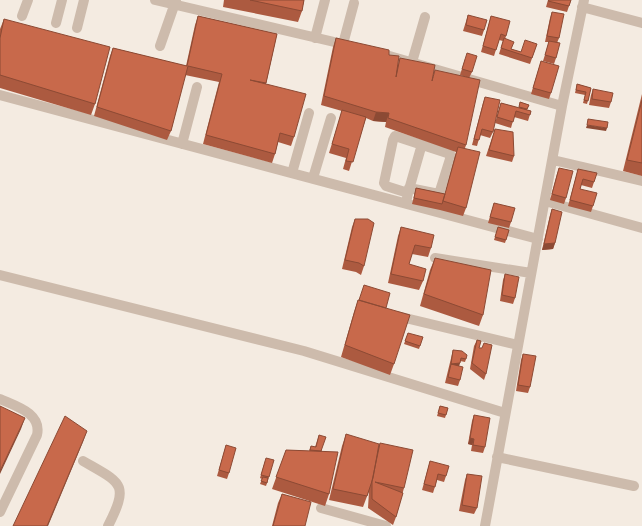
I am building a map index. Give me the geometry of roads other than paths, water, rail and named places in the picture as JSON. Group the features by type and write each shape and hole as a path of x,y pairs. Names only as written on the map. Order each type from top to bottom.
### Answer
{"street":[{"path":"22,16 28,0"},
{"path":"56,23 62,0"},
{"path":"77,28 84,0"},
{"path":"155,0 175,2 358,48"},
{"path":"315,38 326,0"},
{"path":"160,46 175,2"},
{"path":"342,44 354,3"},
{"path":"485,526 562,106 583,3 642,23"},
{"path":"412,62 425,17"},
{"path":"373,52 562,106"},
{"path":"182,144 197,87"},
{"path":"0,95 313,178 407,195 439,194 450,160 448,152 396,136 393,140 384,183 386,186 407,195 538,239"},
{"path":"292,173 309,113"},
{"path":"313,178 331,118"},
{"path":"407,195 422,144"},
{"path":"553,160 642,181"},
{"path":"545,201 642,228"},
{"path":"435,258 532,273"},
{"path":"0,275 304,351 505,413"},
{"path":"394,315 518,345"},
{"path":"0,399 29,413 36,420 38,427 37,434 0,512"},
{"path":"497,457 634,486"},
{"path":"83,461 112,478 121,490 121,498 108,526"},
{"path":"321,508 386,526"}]}
